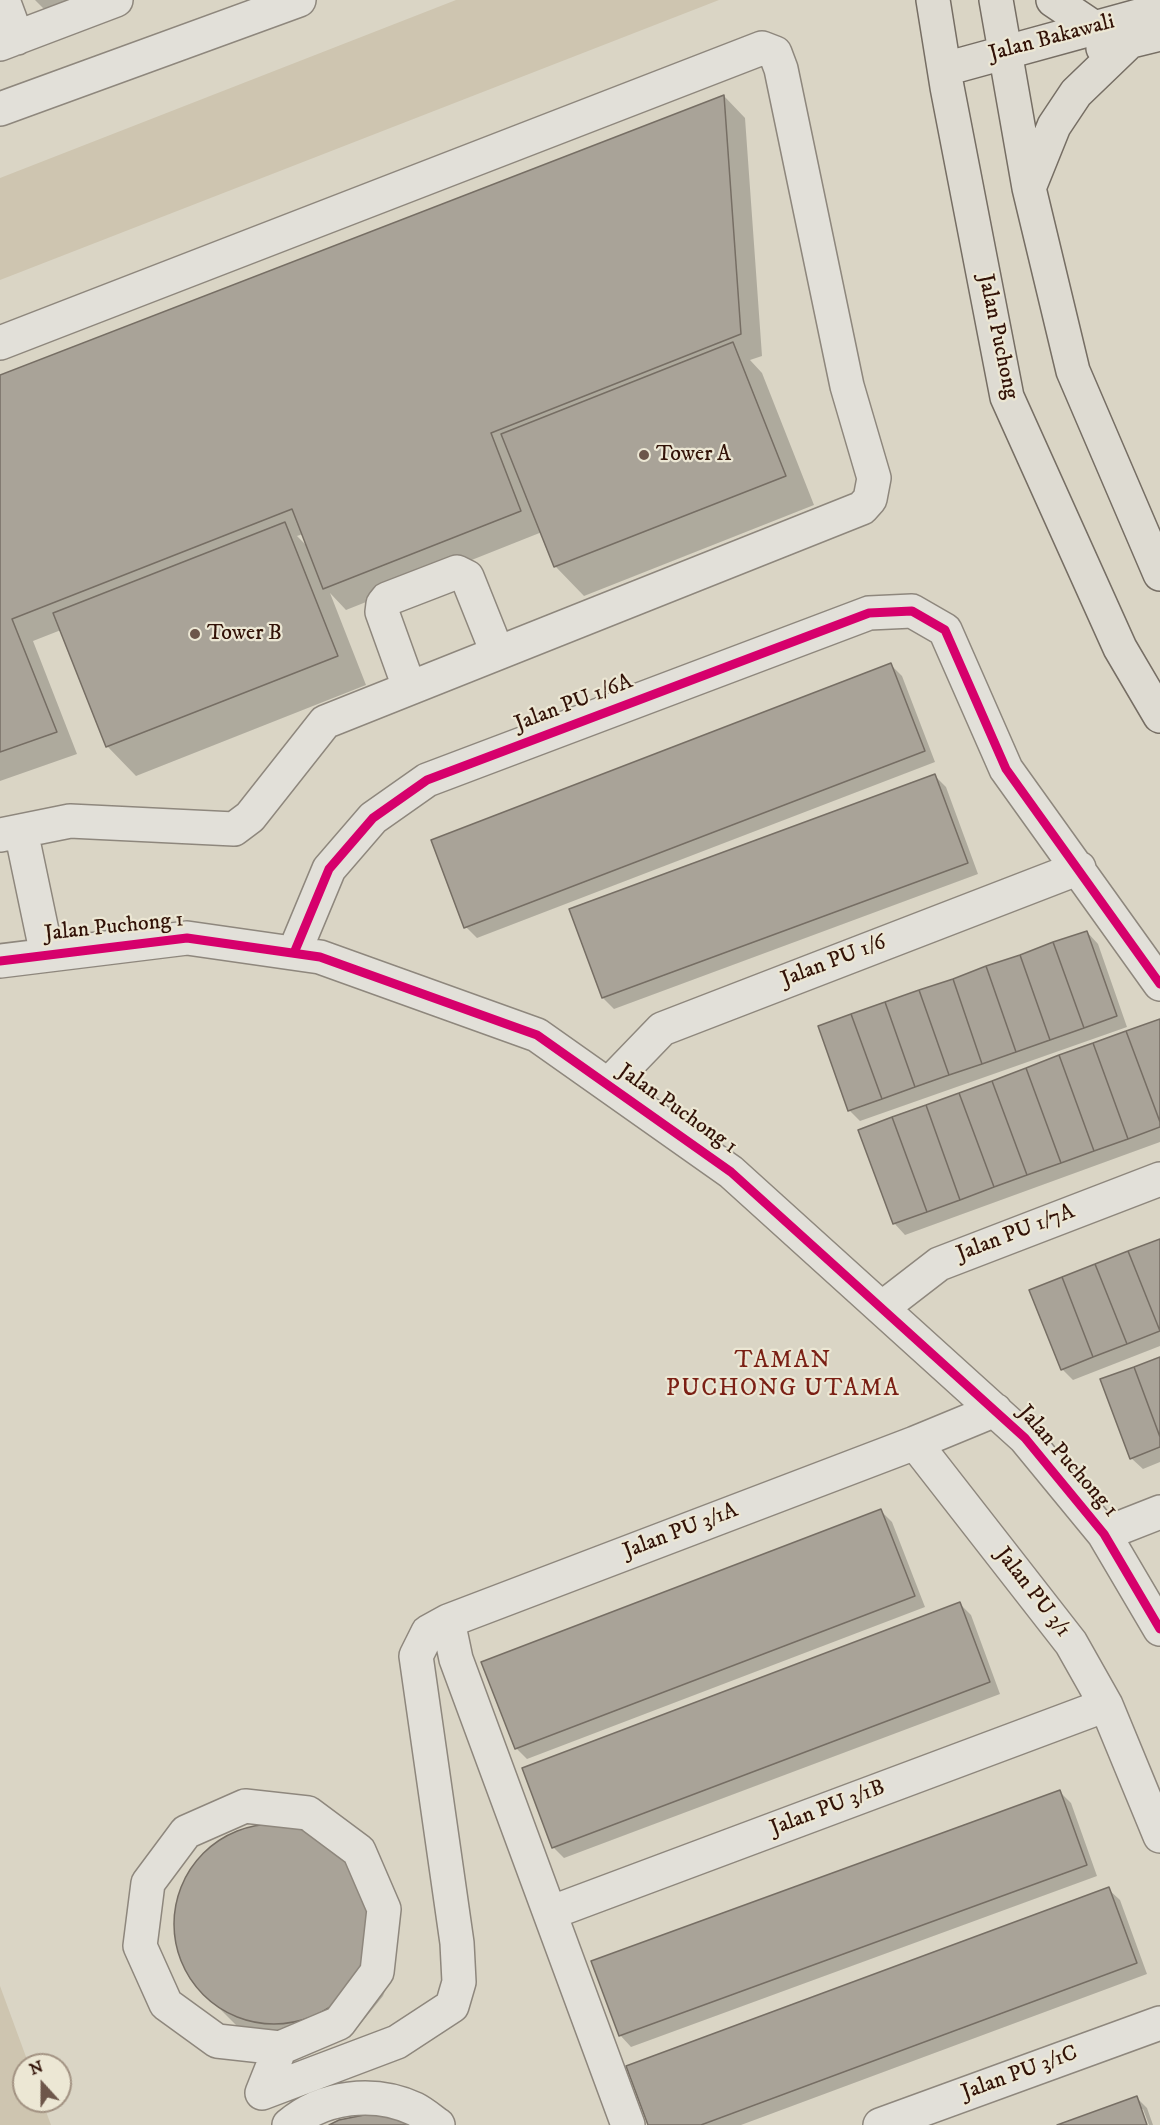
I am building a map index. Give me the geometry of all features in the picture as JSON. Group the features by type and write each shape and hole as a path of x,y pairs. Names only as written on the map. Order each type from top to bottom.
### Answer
{"main road":[{"name":"Jalan Puchong","path":"933,0 1007,397 1120,648 1160,716"},
{"path":"996,0 1029,188 1073,370 1160,574"},
{"path":"1053,0 1094,27"},
{"name":"Jalan Bakawali","path":"1007,62 1094,27 1160,10"},
{"name":"Jalan Bakawali","path":"946,78 1007,62 1145,38"},
{"path":"1029,188 1054,126 1070,102 1145,38"}],"street":[{"path":"3,0 9,41 116,0"},
{"path":"0,109 299,0"},
{"path":"0,343 762,48 775,53 782,69 847,386 874,478 870,498 862,508 325,722 250,817 234,829 70,821 11,833 47,955"},
{"path":"409,687 382,612 382,604 387,599 463,573 467,577 497,652"},
{"name":"Jalan PU 1/6A","path":"294,953 329,869 373,818 427,780 869,613 912,611 945,630 1006,769 1079,868"},
{"path":"1079,868 1160,984"},
{"name":"Jalan PU 1/6","path":"608,1085 662,1029 1079,868"},
{"name":"Jalan Puchong 1","path":"0,961 187,938 320,957 537,1035 731,1172 1025,1438 1152,1595 1160,1629"},
{"name":"Jalan PU 1/7A","path":"882,1308 939,1264 1160,1179"},
{"path":"915,1443 995,1410"},
{"name":"Jalan PU 3/1A","path":"262,2093 397,2042 452,2006 459,1982 456,1943 416,1656 428,1632 448,1621 915,1443"},
{"name":"Jalan PU 3/1","path":"915,1443 1071,1644 1106,1705 1160,1836"},
{"path":"1104,1534 1160,1512"},
{"path":"448,1621 456,1659 628,2125"},
{"name":"Jalan PU 3/1B","path":"550,1913 1106,1705"},
{"path":"280,2048 217,2042 166,2004 140,1946 147,1883 186,1832 245,1806 308,1813 359,1851 384,1909 377,1972 339,2023 280,2048 262,2093 295,2120 339,2100 378,2098 416,2109 438,2125"},
{"name":"Jalan PU 3/1C","path":"880,2125 1160,2023"}],"shaded area":[{"path":"456,0 719,0 0,280 0,178"},
{"path":"0,1986 25,2053 12,2053 12,2113 46,2113 51,2125 0,2125"}],"building":[{"path":"724,95 741,334 491,433 521,511 323,589 292,509 12,619 57,732 0,752 0,375"},
{"name":"Tower A","path":"733,342 786,476 554,567 501,434"},
{"name":"Tower B","path":"285,522 338,656 106,747 53,613"},
{"path":"891,663 925,751 464,928 431,840"},
{"path":"935,774 968,863 602,998 569,909"},
{"path":"1087,931 1117,1016 1084,1028 1053,942"},
{"path":"1053,942 1084,1028 1050,1040 1020,955"},
{"path":"1020,955 1050,1040 1016,1052 986,966"},
{"path":"986,966 1016,1052 982,1064 953,979"},
{"path":"953,979 982,1064 949,1075 919,990"},
{"path":"919,990 949,1075 915,1087 885,1002"},
{"path":"885,1002 915,1087 882,1099 851,1014"},
{"path":"851,1014 882,1099 848,1111 818,1026"},
{"path":"1160,1019 1160,1122 1126,1031"},
{"path":"1126,1031 1160,1122 1160,1127 1128,1139 1093,1043"},
{"path":"1093,1043 1128,1139 1094,1151 1059,1055"},
{"path":"1059,1055 1094,1151 1061,1163 1026,1068"},
{"path":"1026,1068 1061,1163 1027,1175 992,1081"},
{"path":"992,1081 1027,1175 994,1187 959,1093"},
{"path":"959,1093 994,1187 960,1200 926,1105"},
{"path":"926,1105 960,1200 927,1212 892,1117"},
{"path":"892,1117 927,1212 893,1224 858,1130"},
{"path":"1160,1239 1160,1331 1128,1251"},
{"path":"1128,1251 1160,1331 1127,1344 1095,1264"},
{"path":"1095,1264 1127,1344 1093,1357 1062,1277"},
{"path":"1062,1277 1093,1357 1061,1370 1029,1290"},
{"path":"1160,1357 1160,1437 1134,1367"},
{"path":"1134,1367 1160,1437 1160,1447 1130,1459 1100,1379"},
{"path":"881,1509 915,1596 515,1749 481,1662"},
{"path":"960,1602 990,1682 552,1848 522,1768"},
{"path":"1060,1790 1087,1865 619,2036 591,1961"},
{"path":"274,1824 303,1828 321,1836 345,1853 362,1877 370,1895 374,1924 370,1953 362,1971 345,1995 321,2012 303,2020 274,2024 245,2020 227,2012 203,1995 186,1971 178,1953 174,1924 178,1895 186,1877 203,1853 227,1836 245,1828"},
{"path":"1109,1887 1137,1963 701,2125 648,2125 626,2066"},
{"path":"1137,2096 1147,2125 1057,2125"},
{"path":"369,2114 400,2117 418,2125 329,2125 339,2120"}],"cycle path":[{"path":"294,953 329,869 373,818 427,780 869,613 912,611 945,630 1006,769 1160,984"},
{"path":"0,961 187,938 320,957 537,1035 731,1172 1025,1438 1104,1534 1160,1629"}],"place":[{"name":"Tower A","path":"644,455"},
{"name":"Tower B","path":"195,634"}],"district":[{"name":"TAMAN PUCHONG UTAMA","path":"783,1376"}]}
